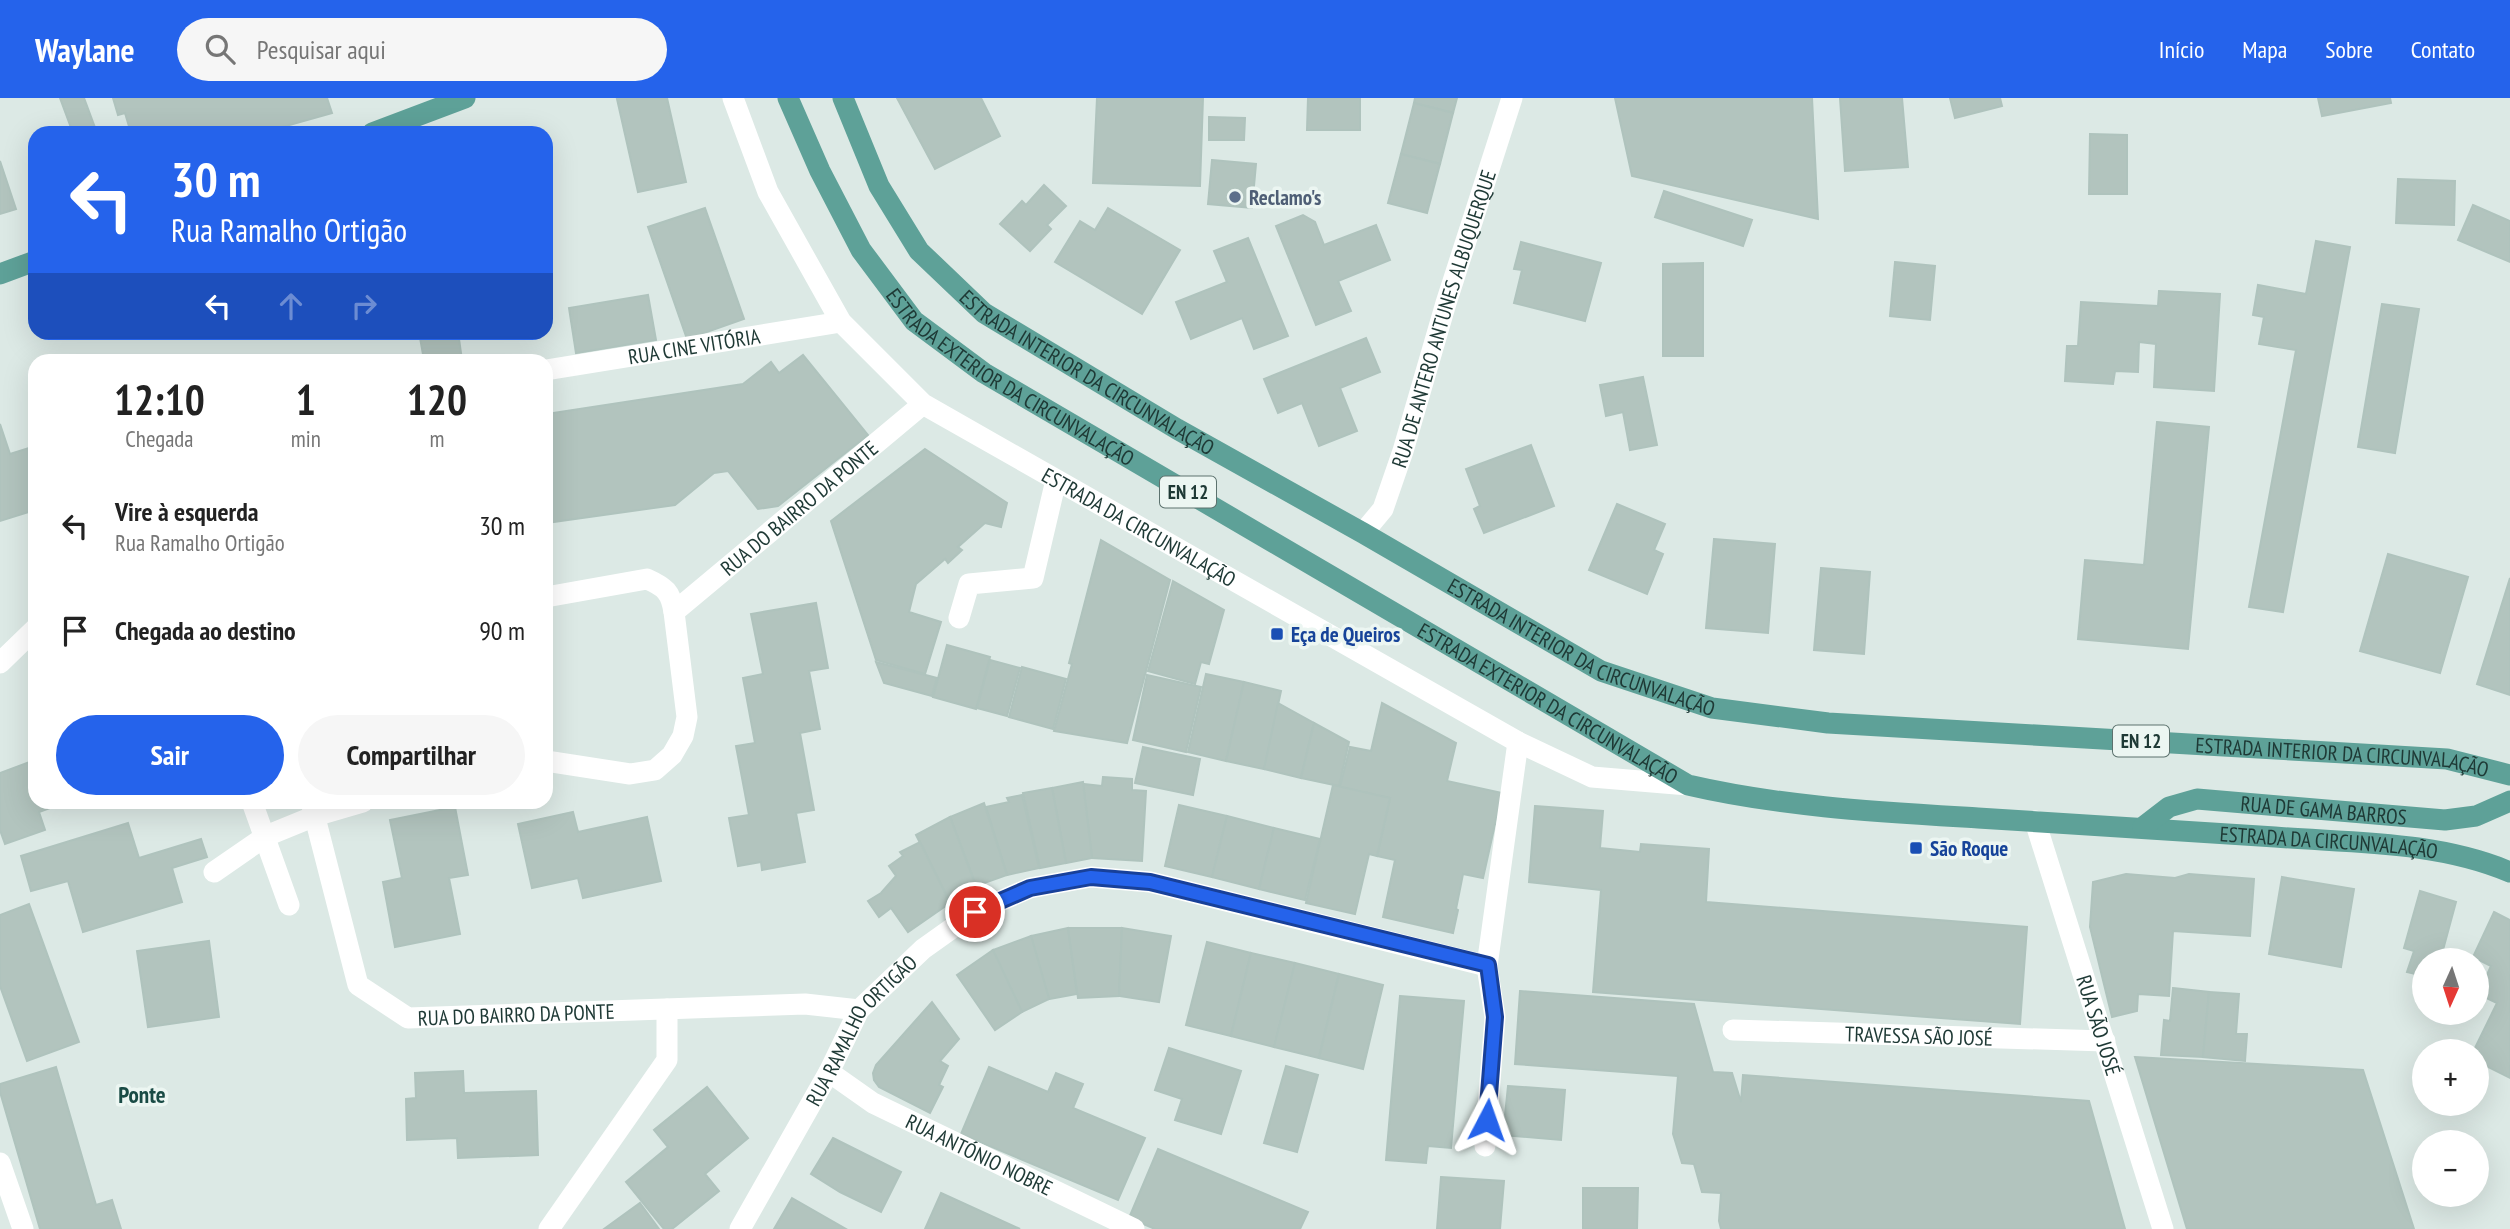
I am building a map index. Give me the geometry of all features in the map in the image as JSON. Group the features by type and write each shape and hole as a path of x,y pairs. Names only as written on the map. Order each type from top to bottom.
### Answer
{"main road":[{"path":"391,126 465,98"},
{"name":"ESTRADA EXTERIOR DA CIRCUNVALAÇÃO","path":"789,98 820,171 861,250 914,321 984,373 1688,785 1835,810 2143,827"},
{"name":"ESTRADA INTERIOR DA CIRCUNVALAÇÃO","path":"843,98 880,186 919,251 984,313 1177,429 1601,671 1712,708 1828,723 2447,759 2510,775"},
{"path":"0,274 28,264"},
{"name":"RUA DE GAMA BARROS","path":"2143,827 2169,807 2197,799 2445,820 2476,816 2510,801"},
{"name":"ESTRADA DA CIRCUNVALAÇÃO","path":"2143,827 2425,849 2494,865 2510,872"}],"street":[{"name":"ESTRADA DA CIRCUNVALAÇÃO","path":"733,98 768,192 841,322 923,404 1518,742 1592,776 1688,785"},
{"name":"RUA DE ANTERO ANTUNES ALBUQUERQUE","path":"1363,533 1383,509 1403,451 1446,303 1513,98"},
{"name":"RUA CINE VITÓRIA","path":"553,369 841,322"},
{"name":"RUA DO BAIRRO DA PONTE","path":"674,612 923,404"},
{"path":"958,618 969,584 1033,578 1056,480"},
{"path":"553,596 647,579 661,585 671,594 687,717 683,736 672,755 655,770 630,774 553,762"},
{"path":"0,663 28,636"},
{"path":"1485,1146 1495,1017 1488,965 1518,742"},
{"path":"255,809 289,905"},
{"name":"RUA DO BAIRRO DA PONTE","path":"313,809 358,985 408,1018 805,1004 859,1010"},
{"path":"214,872 266,836 313,809"},
{"name":"RUA SÃO JOSÉ","path":"2035,821 2163,1229"},
{"name":"RUA RAMALHO ORTIGÃO","path":"740,1229 829,1072 859,1010 923,949 975,912 1030,888 1091,877 1150,882 1488,965"},
{"path":"550,1229 667,1060 667,1009"},
{"name":"TRAVESSA SÃO JOSÉ","path":"1733,1030 2105,1041"},
{"name":"RUA ANTÓNIO NOBRE","path":"829,1072 873,1103 1135,1229"},
{"path":"0,1163 23,1229"}],"building":[{"path":"60,98 84,98 94,126 70,126"},
{"path":"113,98 327,98 332,113 286,126 129,126 125,113 118,115"},
{"path":"667,98 686,182 638,192 617,99"},
{"path":"897,98 981,98 1000,136 935,169"},
{"path":"1097,98 1203,98 1200,186 1093,183"},
{"path":"1308,98 1360,98 1360,130 1307,130"},
{"path":"1415,98 1457,98 1453,113 1414,103"},
{"path":"1615,98 1812,98 1818,219 1632,176"},
{"path":"1840,98 1902,98 1908,167 1845,171"},
{"path":"1950,98 2000,98 2002,106 1955,118"},
{"path":"2318,98 2390,98 2391,103 2322,116"},
{"path":"1414,103 1453,113 1440,164 1401,154"},
{"path":"1209,117 1245,118 1244,140 1209,140"},
{"path":"2090,134 2127,135 2127,194 2089,194"},
{"path":"1401,154 1440,164 1427,213 1388,203"},
{"path":"1212,160 1256,164 1252,208 1208,204"},
{"path":"0,161 16,209 0,214"},
{"path":"2398,179 2455,181 2454,225 2396,223"},
{"path":"1044,185 1066,206 1047,225 1051,229 1030,251 1000,224 1022,201 1026,205"},
{"path":"1664,191 1752,220 1743,246 1655,217"},
{"path":"2473,205 2510,221 2510,262 2458,240"},
{"path":"705,208 744,319 687,339 648,227"},
{"path":"1108,208 1180,250 1142,314 1055,262 1080,221 1095,230"},
{"path":"1303,215 1315,222 1324,245 1376,225 1390,260 1338,281 1351,311 1316,325 1276,226"},
{"path":"1248,238 1288,336 1254,349 1242,318 1191,339 1176,302 1227,282 1214,251"},
{"path":"2316,241 2350,247 2283,612 2249,607 2296,350 2259,344 2264,317 2253,315 2258,285 2306,294"},
{"path":"1521,242 1601,263 1585,321 1514,303 1522,270 1514,269"},
{"path":"1895,262 1935,266 1930,320 1890,316"},
{"path":"1703,263 1703,356 1663,356 1663,264"},
{"path":"2159,291 2220,294 2214,391 2154,387 2156,344 2139,342 2138,372 2115,371 2113,384 2065,381 2067,346 2078,346 2081,302 2158,306"},
{"path":"648,295 656,340 576,353 569,308"},
{"path":"2382,304 2419,309 2395,453 2358,447"},
{"path":"1366,338 1380,372 1340,388 1357,431 1319,446 1302,403 1278,413 1264,379"},
{"path":"420,340 459,340 461,354 423,354"},
{"path":"803,355 868,435 778,506 758,509 728,471 714,473 675,505 553,522 553,413 743,384 771,362 779,373"},
{"path":"1643,377 1657,445 1630,450 1623,412 1606,416 1600,385"},
{"path":"2157,422 2209,427 2188,649 2078,639 2085,560 2144,565"},
{"path":"0,424 10,454 28,448 28,512 0,521"},
{"path":"1531,445 1554,506 1484,533 1474,509 1480,506 1466,469"},
{"path":"925,449 1007,503 1001,527 985,523 958,547 962,550 948,563 945,559 916,584 909,612 941,622 925,674 876,660 831,521"},
{"path":"1617,504 1665,524 1654,550 1663,554 1647,594 1589,570"},
{"path":"1714,539 1775,544 1768,633 1706,628"},
{"path":"1101,540 1170,580 1127,743 1054,731"},
{"path":"2388,554 2468,577 2440,673 2360,651"},
{"path":"1821,568 1870,572 1864,654 1814,650"},
{"path":"2510,578 2510,695 2477,684"},
{"path":"1173,581 1224,610 1209,664 1201,662 1195,684 1148,671"},
{"path":"816,603 828,668 809,671 820,729 800,733 814,810 796,813 805,862 762,870 761,862 738,866 729,818 749,815 736,746 755,743 743,678 763,674 751,614"},
{"path":"947,645 990,657 976,709 933,697"},
{"path":"990,660 1020,668 1007,716 977,708"},
{"path":"876,662 937,678 932,696 884,683"},
{"path":"1022,667 1066,679 1053,729 1009,717"},
{"path":"1206,674 1244,682 1226,761 1188,752"},
{"path":"1147,675 1201,687 1186,752 1133,740"},
{"path":"1244,682 1281,691 1264,769 1226,761"},
{"path":"1278,703 1314,723 1301,778 1264,769"},
{"path":"1382,703 1456,743 1447,781 1502,793 1483,878 1463,874 1453,933 1383,917 1395,860 1377,856 1390,798 1340,787 1350,747 1371,751"},
{"path":"1314,723 1349,742 1339,786 1301,778"},
{"path":"1143,747 1200,759 1193,795 1135,783"},
{"path":"28,763 28,809 47,809 39,812 45,830 5,844 0,830 0,773"},
{"path":"1103,777 1132,779 1132,790 1146,791 1142,861 1092,858 1083,784 1102,786"},
{"path":"1083,782 1092,858 1066,863 1052,788"},
{"path":"1333,785 1390,798 1377,856 1369,854 1355,914 1306,903"},
{"path":"1052,788 1066,863 1040,868 1023,793"},
{"path":"1022,795 1039,868 1007,875 986,807 1009,802 1007,798"},
{"path":"984,803 1007,875 976,886 950,817"},
{"path":"1179,805 1227,816 1212,877 1165,866"},
{"path":"1535,806 1603,811 1600,848 1640,852 1641,844 1709,849 1706,902 2027,927 2020,1024 1593,992 1601,890 1529,882"},
{"path":"455,809 468,875 449,878 460,934 395,947 383,882 402,878 390,820"},
{"path":"573,812 578,832 647,817 661,881 583,898 578,878 532,888 518,824"},
{"path":"1227,816 1274,828 1259,889 1212,877"},
{"path":"950,817 976,886 950,903 916,835"},
{"path":"128,823 139,858 201,839 207,857 172,868 182,902 83,932 68,881 31,891 21,856"},
{"path":"1274,828 1320,839 1305,900 1259,889"},
{"path":"920,842 950,903 908,932 891,908 879,917 868,901 881,893 896,876 889,866 903,856 900,852"},
{"path":"2126,874 2175,878 2189,874 2254,879 2250,936 2173,931 2169,996 2138,994 2137,1011 2112,1017 2090,927 2093,882"},
{"path":"2282,877 2354,889 2341,967 2269,954"},
{"path":"2420,891 2456,902 2444,948 2412,948 2412,950 2404,948"},
{"path":"29,904 79,1042 27,1061 0,986 0,915"},
{"path":"2494,912 2510,920 2510,1078 2489,1068 2489,1039 2479,1039 2486,1026 2489,1025 2497,1003 2489,999 2489,948 2477,948"},
{"path":"1068,928 1077,994 1049,999 1031,936"},
{"path":"1068,928 1122,928 1119,996 1078,998"},
{"path":"1122,928 1171,936 1159,1002 1119,996"},
{"path":"1031,936 1049,999 1022,1012 993,950"},
{"path":"209,941 219,1017 148,1027 137,951"},
{"path":"1207,942 1251,953 1231,1036 1186,1025"},
{"path":"993,950 1022,1012 995,1030 957,975"},
{"path":"1251,953 1295,963 1274,1047 1231,1036"},
{"path":"2412,957 2412,973 2407,972"},
{"path":"1295,963 1339,974 1319,1058 1274,1047"},
{"path":"1339,974 1383,985 1363,1069 1319,1058"},
{"path":"2173,988 2209,992 2203,1057 2161,1055 2164,1020 2170,1021"},
{"path":"1520,991 1694,1004 1713,1072 1732,1073 1741,1102 1743,1075 2089,1101 2125,1229 1721,1229 1721,1193 1702,1192 1694,1164 1682,1163 1673,1134 1678,1076 1515,1064"},
{"path":"2209,992 2239,994 2236,1034 2247,1034 2245,1061 2203,1057"},
{"path":"1400,996 1464,1001 1451,1148 1428,1146 1426,1163 1386,1160"},
{"path":"932,1002 959,1039 940,1061 948,1066 939,1085 943,1087 930,1113 879,1087 873,1073 876,1065"},
{"path":"1169,1048 1241,1071 1221,1134 1175,1120 1182,1099 1155,1090"},
{"path":"2135,1057 2363,1070 2414,1229 2187,1229"},
{"path":"1286,1066 1318,1075 1297,1152 1264,1143"},
{"path":"56,1067 96,1205 112,1200 121,1229 40,1229 0,1092 0,1084"},
{"path":"989,1067 1048,1092 1056,1073 1083,1084 1073,1108 1145,1138 1118,1200 961,1134"},
{"path":"463,1071 464,1093 536,1091 538,1155 458,1158 457,1138 407,1140 406,1099 416,1098 415,1073"},
{"path":"1508,1086 1565,1090 1561,1140 1503,1135"},
{"path":"707,1087 748,1138 705,1174 719,1191 672,1229 664,1229 626,1182 668,1147 654,1130"},
{"path":"833,1138 901,1172 881,1212 811,1174"},
{"path":"1158,1149 1308,1212 1300,1229 1155,1229 1129,1218"},
{"path":"1441,1177 1504,1181 1500,1229 1437,1229"},
{"path":"1583,1188 1638,1188 1637,1229 1583,1229"},
{"path":"941,1193 1020,1229 925,1229"},
{"path":"792,1198 846,1229 774,1229"},
{"path":"640,1203 659,1229 604,1229"}],"place":[{"name":"Reclamo's","path":"1235,197"},
{"name":"Eça de Queiros","path":"1277,634"},
{"name":"São Roque","path":"1916,848"}],"district":[{"name":"Ponte","path":"142,1094"}],"route":[{"path":"975,912 1030,888 1091,877 1150,882 1488,965 1495,1017 1487,1120"}]}
